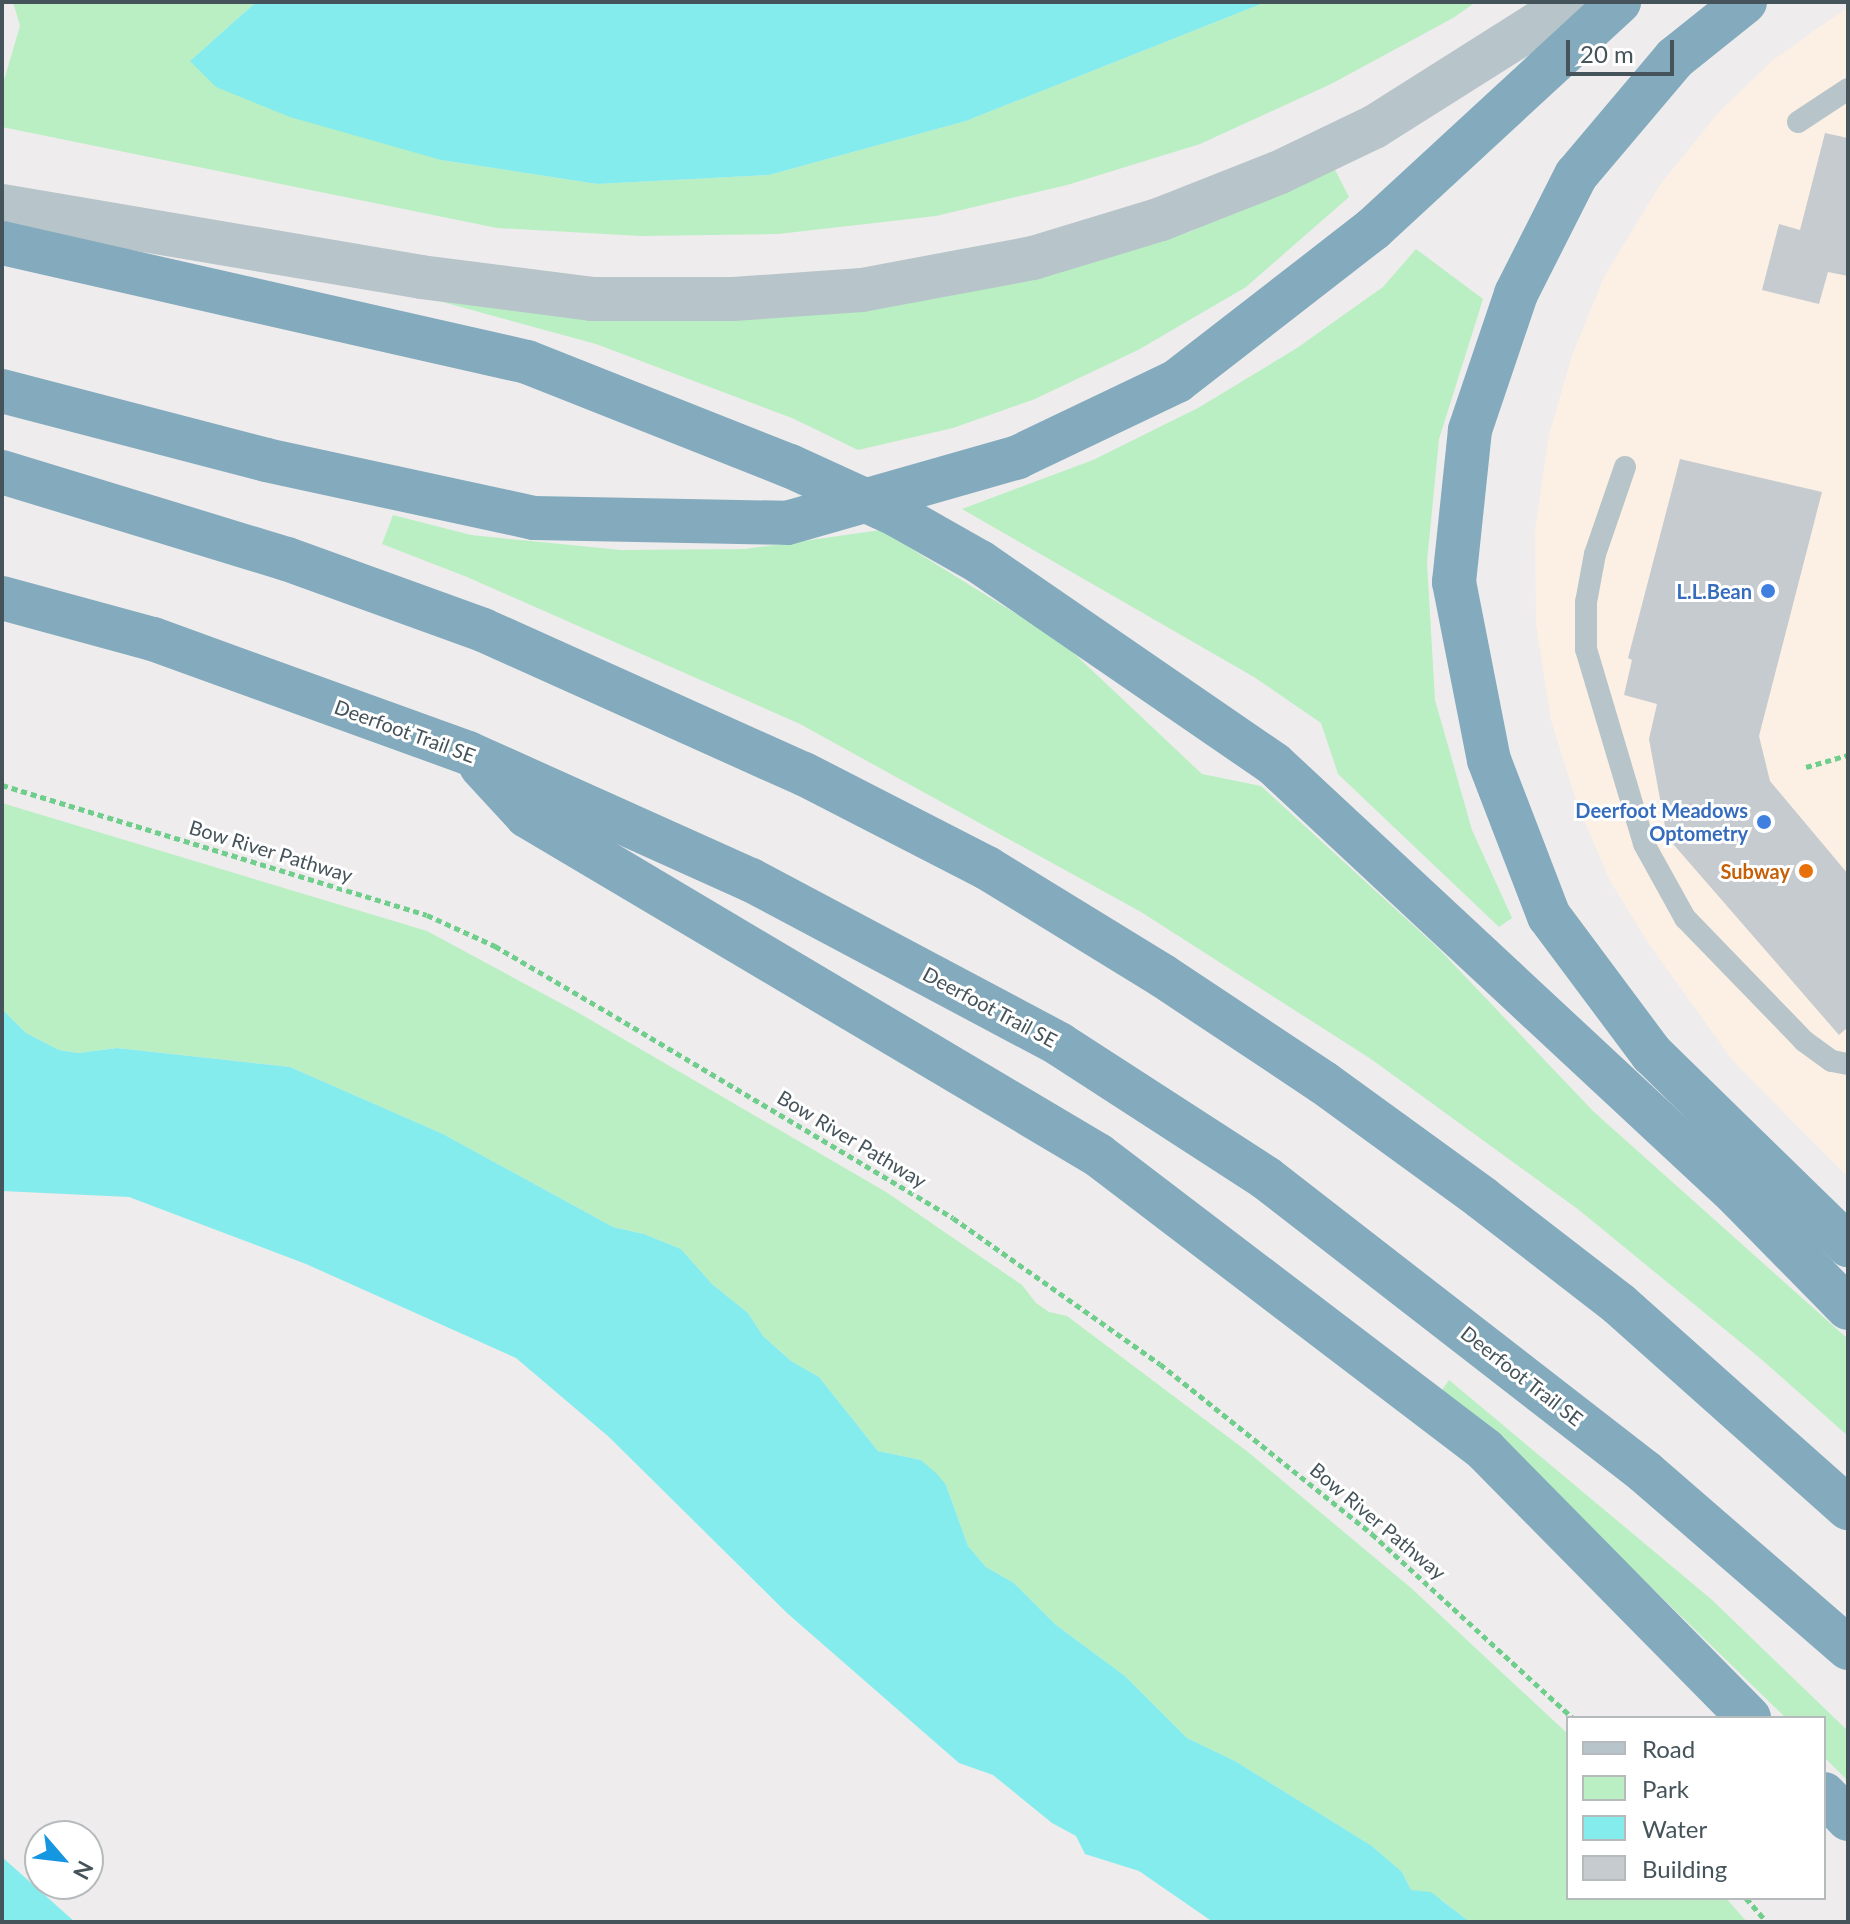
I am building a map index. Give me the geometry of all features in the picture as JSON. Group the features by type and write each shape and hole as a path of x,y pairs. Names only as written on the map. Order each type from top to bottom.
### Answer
{"highway":[{"path":"2,391 266,460 534,518 787,523 1018,457 1177,381 1373,229 1619,2"},
{"path":"1745,2 1675,58 1576,175 1529,268 1516,294 1470,430 1454,582 1489,760 1549,916 1652,1054 1848,1245"},
{"path":"2,243 527,362 790,466 897,515 980,562 1274,764 1738,1196 1848,1308"},
{"path":"2,472 287,559 483,630 804,774 987,868 1175,984 1324,1083 1482,1198 1619,1304 1848,1508"},
{"name":"Deerfoot Trail SE","path":"2,598 153,639 468,753 751,880 1059,1044 1266,1178 1645,1472 1848,1648"},
{"path":"468,753 527,816 1098,1155 1485,1450 1747,1716"},
{"path":"1826,1796 1848,1819"}],"street":[{"path":"2,206 421,277 592,299 733,299 862,290 1033,258 1161,219 1278,173 1374,127 1572,2"}],"lane":[{"path":"1798,122 1848,89"},
{"path":"1625,467 1595,554 1586,602 1586,649 1644,844 1685,918 1804,1041 1832,1061 1848,1064"}],"path":[{"path":"1806,767 1848,755"},
{"name":"Bow River Pathway","path":"2,785 427,915 495,946 616,1017 953,1218 1160,1364 1372,1534 1571,1716"},
{"path":"1748,1900 1767,1922"}],"shaded area":[{"path":"1848,7 1848,1177 1734,1062 1651,947 1610,881 1577,803 1551,720 1536,625 1535,530 1549,435 1572,356 1604,277 1660,185 1718,113 1773,60"}],"green space":[{"path":"13,2 256,2 190,61 441,160 597,184 769,175 966,121 1266,2 1476,2 1453,18 1331,84 1200,144 1067,185 936,216 778,234 641,236 497,228 2,127 2,87 20,26"},
{"path":"1333,166 1349,197 1246,287 1138,350 1035,399 953,428 858,450 792,418 596,344 377,284 1021,278 1189,232"},
{"path":"1416,249 1483,299 1439,439 1427,562 1435,700 1472,830 1512,918 1499,927 1338,774 1321,723 1254,677 962,509 1093,460 1198,408 1297,348 1383,287"},
{"path":"393,515 471,535 621,550 745,549 881,530 1063,643 1202,774 1261,786 1438,948 1594,1112 1848,1339 1848,1436 1761,1359 1579,1210 1371,1059 1141,912 800,724 467,577 382,544"},
{"path":"2,803 427,931 577,1012 886,1192 1022,1285 1036,1303 1049,1312 1067,1316 1248,1452 1411,1588 1566,1732 1566,1900 1728,1900 1747,1922 1470,1922 1442,1900 1411,1890 1402,1872 1372,1846 1235,1761 1187,1738 1125,1676 1056,1625 1014,1583 986,1567 968,1546 946,1485 921,1460 878,1451 819,1377 791,1361 763,1336 748,1313 712,1284 681,1249 644,1234 613,1227 443,1134 290,1067 117,1048 78,1053 59,1050 26,1033 2,1009"},
{"path":"1449,1380 1711,1599 1848,1731 1848,1781 1826,1759 1826,1716 1784,1716 1537,1476 1438,1396"}],"water":[{"path":"256,2 1266,2 966,121 769,175 597,184 441,160 290,117 216,87 190,61"},
{"path":"2,1009 26,1033 59,1050 78,1053 117,1048 290,1067 443,1134 613,1227 644,1234 681,1249 712,1284 748,1313 763,1336 791,1361 819,1377 878,1451 921,1460 937,1474 946,1485 968,1546 986,1567 1014,1583 1056,1625 1125,1676 1187,1738 1235,1761 1372,1846 1402,1872 1411,1890 1431,1892 1470,1922 1213,1922 1139,1871 1085,1854 1076,1836 1052,1823 993,1775 959,1763 787,1613 609,1437 516,1358 306,1264 129,1197 2,1191"},
{"path":"2,1857 24,1877 24,1900 50,1900 75,1922 2,1922"}],"building":[{"path":"1825,133 1848,138 1848,276 1828,272 1819,304 1762,290 1779,224 1800,230"},
{"path":"1680,459 1822,492 1759,736 1770,781 1848,874 1848,1027 1839,1035 1667,837 1649,739 1657,704 1624,695 1632,660 1628,658"}],"place":[{"name":"L.L.Bean","path":"1768,591"},
{"name":"Deerfoot Meadows Optometry","path":"1764,822"},
{"name":"Subway","path":"1806,871"}]}
